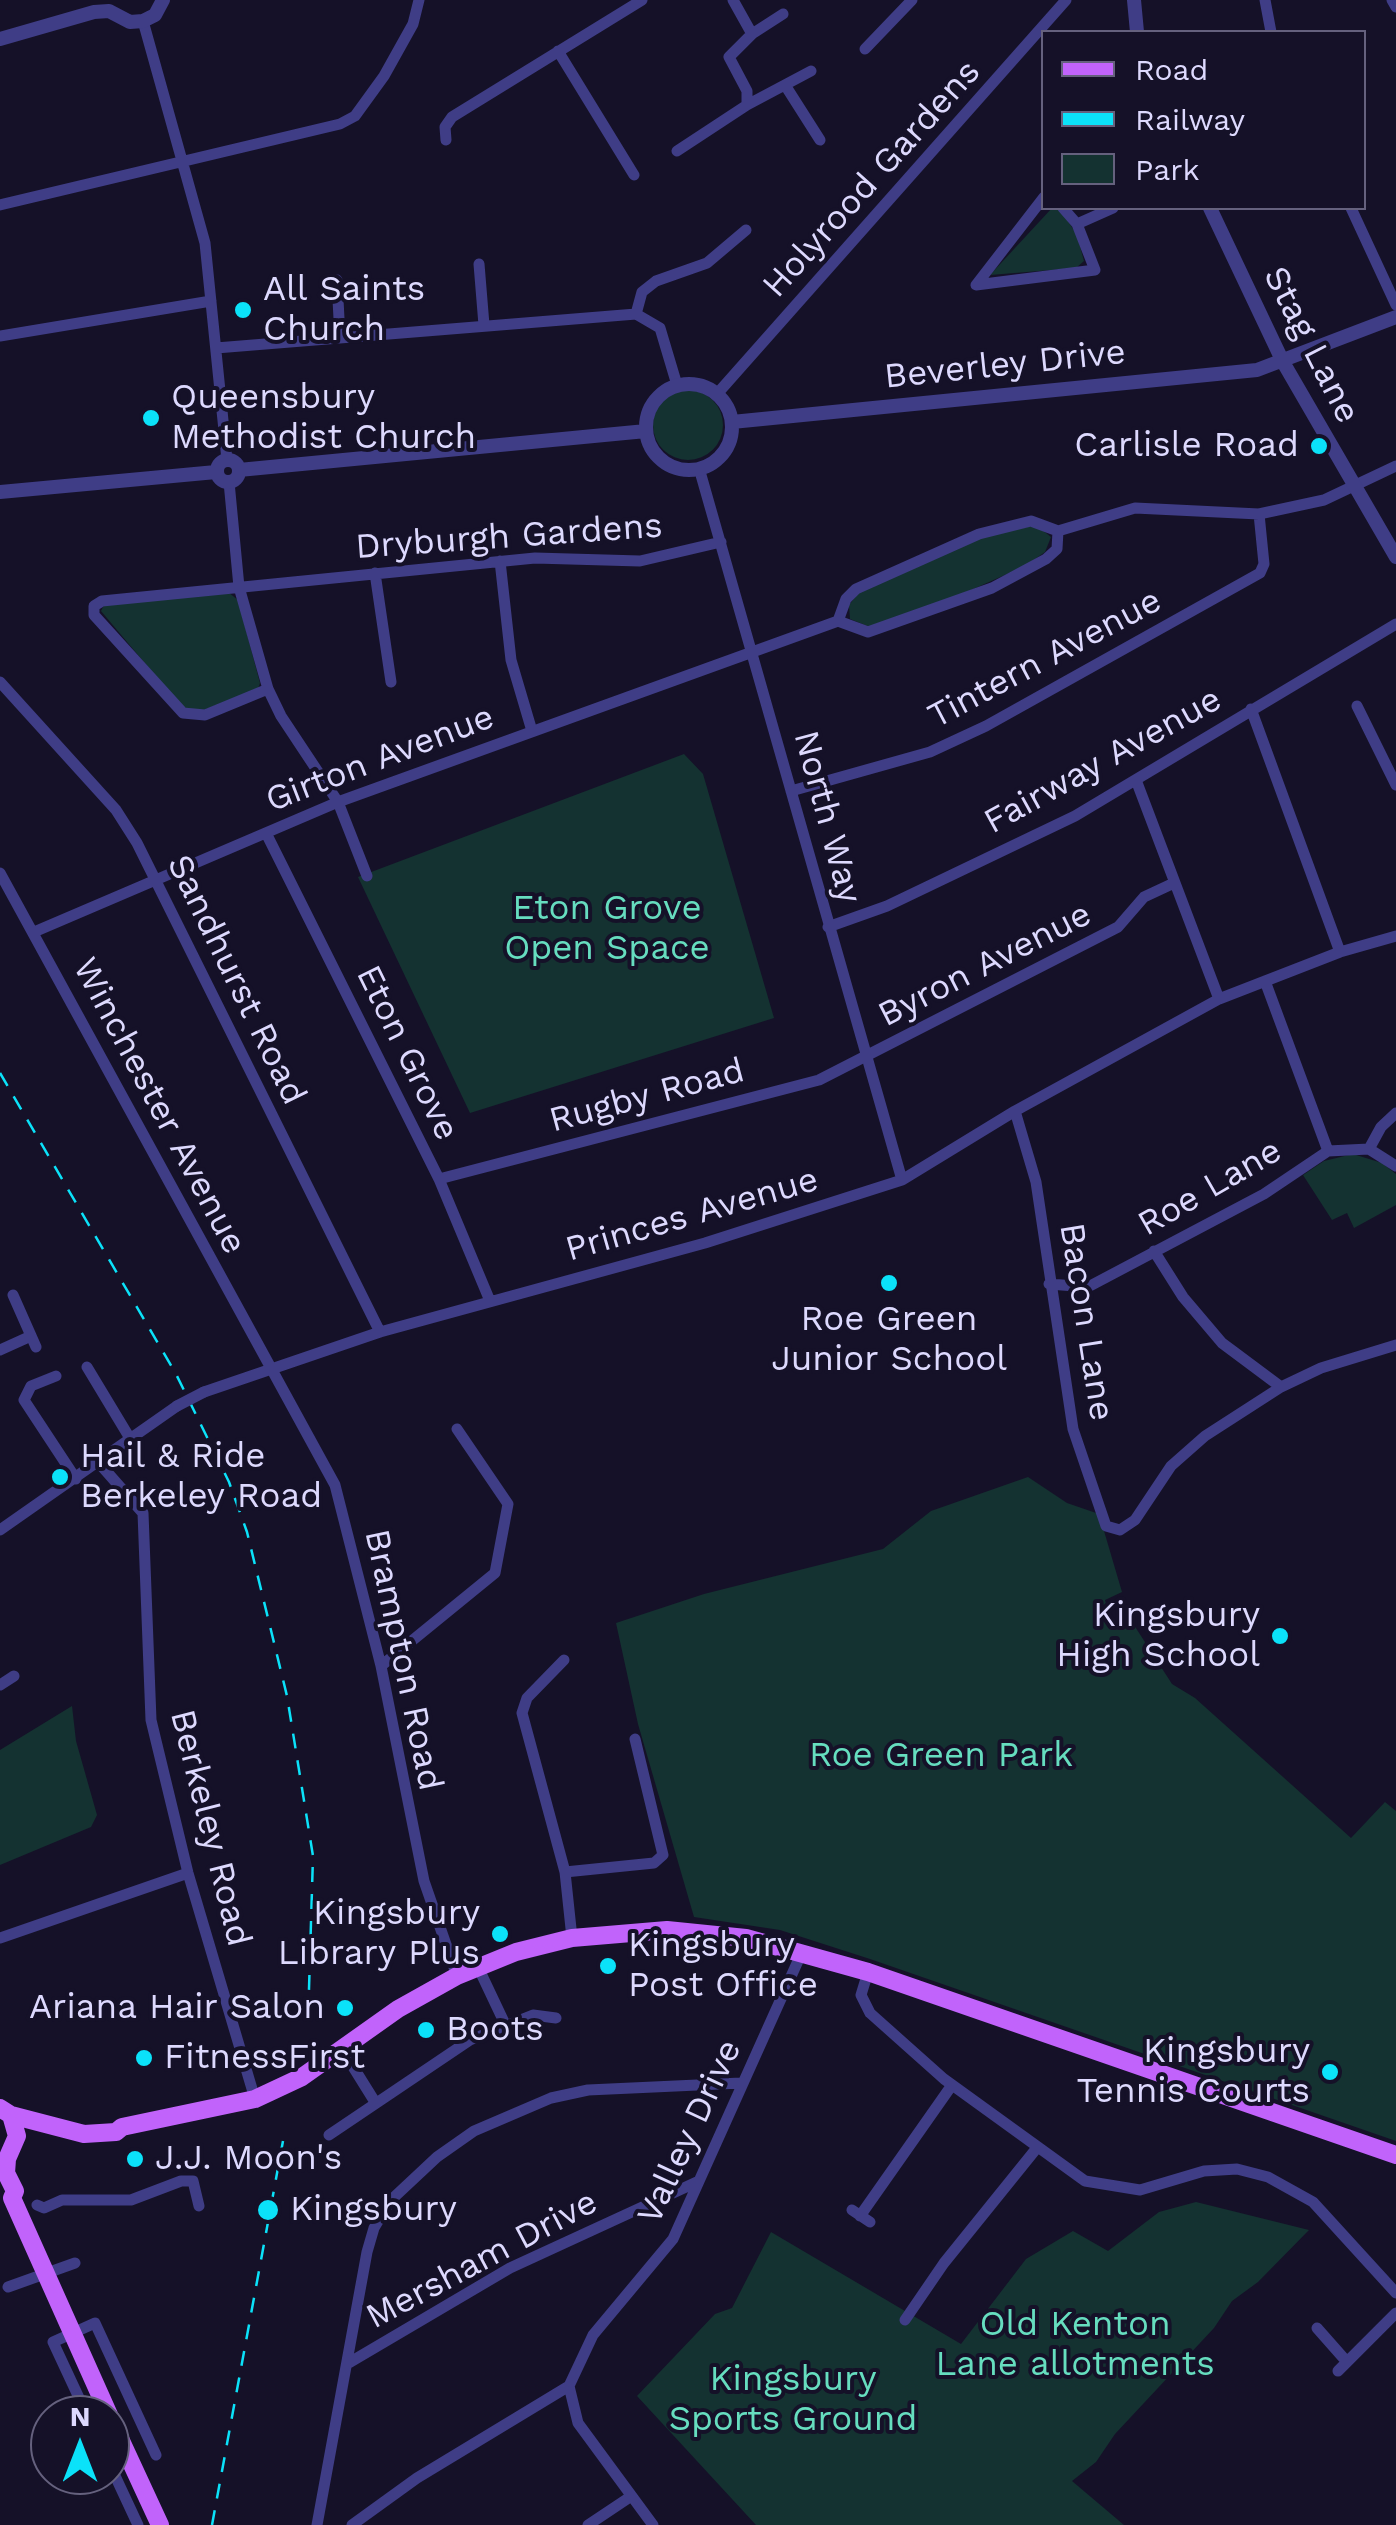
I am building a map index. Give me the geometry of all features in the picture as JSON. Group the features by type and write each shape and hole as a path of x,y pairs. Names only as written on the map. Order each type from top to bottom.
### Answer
{"main road":[{"path":"5,2111 53,2127 93,2134 116,2132 122,2127 255,2098 302,2077 398,2009 456,1976 572,1938 631,1930 710,1932 802,1952 868,1972 1396,2155"},
{"path":"5,2111 17,2128 8,2156 6,2194 46,2270 100,2395"},
{"path":"8,2156 53,2127"},
{"path":"130,2460 160,2525"}],"street":[{"path":"0,39 110,5 130,22 143,21 156,15 163,0"},
{"path":"0,205 340,124 355,116 413,24 418,0"},
{"path":"446,140 446,127 452,117 642,0"},
{"path":"733,0 752,34"},
{"path":"865,49 912,0"},
{"name":"Holyrood Gardens","path":"717,394 1066,0"},
{"path":"1134,0 1137,30"},
{"path":"1265,0 1270,30"},
{"path":"1392,0 1396,7"},
{"path":"748,105 747,91 729,56 752,34 783,14"},
{"path":"143,21 206,243 239,587 268,689 281,716 338,802 367,876"},
{"path":"558,50 634,174"},
{"path":"677,151 810,71"},
{"path":"786,85 820,140"},
{"path":"1041,200 976,284 1095,270 1077,224 1065,210"},
{"path":"1077,224 1108,210"},
{"name":"Stag Lane","path":"1211,210 1283,362 1396,557"},
{"path":"1352,210 1396,305"},
{"path":"636,314 642,292 656,281 707,263 746,230"},
{"path":"479,264 484,325"},
{"path":"336,280 340,338"},
{"path":"0,336 211,301"},
{"path":"216,348 636,314 660,328 677,385"},
{"name":"Beverley Drive","path":"732,422 1257,370 1396,317"},
{"path":"698,384 717,394 732,422 729,443 718,459 699,468 683,470 666,463 654,453 646,431 650,408 677,385 698,384"},
{"path":"0,492 227,467 646,431"},
{"path":"1058,530 1057,548 1046,559 992,588 868,632 838,621 846,599 856,589 964,540 1018,522 1042,521 1058,530 1135,508 1259,514 1324,500 1396,466"},
{"name":"North Way","path":"699,468 902,1180"},
{"name":"Tintern Avenue","path":"791,791 930,752 986,726 1260,573 1264,564 1259,514"},
{"name":"Dryburgh Gardens","path":"268,689 205,715 183,713 94,615 94,606 102,602 500,561 573,557 640,561 721,542"},
{"path":"500,561 511,660 532,731"},
{"path":"375,573 391,682"},
{"name":"Girton Avenue","path":"34,932 338,802 838,621"},
{"name":"Fairway Avenue","path":"828,927 887,906 1036,834 1136,780 1396,624"},
{"name":"Sandhurst Road","path":"0,682 116,810 156,878 380,1332"},
{"path":"1357,706 1396,784"},
{"path":"1251,709 1340,952"},
{"path":"1136,780 1219,999"},
{"name":"Eton Grove","path":"266,832 439,1179 490,1301"},
{"name":"Winchester Avenue","path":"0,872 267,1367"},
{"name":"Byron Avenue","path":"865,1057 1118,927 1144,897 1174,884"},
{"name":"Princes Avenue","path":"0,1530 177,1406 204,1392 267,1367 380,1332 705,1243 902,1180 1015,1111 1219,999 1340,952 1396,936"},
{"path":"1265,981 1328,1152"},
{"name":"Rugby Road","path":"439,1179 818,1080 865,1057"},
{"name":"Bacon Lane","path":"1015,1111 1036,1182 1073,1429 1106,1526 1120,1530 1134,1520 1171,1466 1205,1436 1281,1387"},
{"path":"1396,1112 1381,1126 1369,1150 1396,1166"},
{"name":"Roe Lane","path":"1049,1284 1088,1286 1264,1194 1328,1152 1369,1150"},
{"path":"1154,1251 1182,1297 1222,1343 1281,1387 1321,1368 1396,1345"},
{"path":"0,1350 33,1342 13,1296"},
{"path":"87,1367 131,1440"},
{"name":"Brampton Road","path":"267,1367 335,1484 381,1666 424,1881 456,1976"},
{"path":"56,1376 31,1386 24,1400 76,1479"},
{"path":"381,1666 494,1573 508,1504 456,1429"},
{"name":"Berkeley Road","path":"99,1463 143,1513 150,1720 188,1874 255,2098"},
{"path":"564,1660 527,1698 522,1712 565,1872 572,1938"},
{"path":"0,1684 14,1676"},
{"path":"565,1872 648,1864 664,1855 635,1740"},
{"path":"0,1938 188,1874"},
{"name":"Valley Drive","path":"570,2386 593,2335 674,2239 802,1952"},
{"path":"478,1968 504,2024"},
{"path":"868,1972 860,1994 863,2005 952,2085 1036,2149 1086,2180 1120,2190 1140,2190 1204,2171 1237,2170 1268,2177 1313,2202 1396,2294"},
{"path":"329,2135 470,2040 504,2024 537,2015 556,2018"},
{"path":"342,2049 375,2102"},
{"path":"317,2525 374,2228 390,2201 437,2156 474,2131 551,2098 618,2088 741,2082"},
{"path":"861,2216 952,2085"},
{"path":"905,2320 944,2262 1036,2149"},
{"path":"37,2205 44,2208 62,2200 131,2200 181,2181 193,2181 199,2206"},
{"name":"Mersham Drive","path":"347,2364 510,2268 699,2181"},
{"path":"8,2287 75,2262"},
{"path":"1318,2328 1342,2366 1396,2313"},
{"path":"77,2395 52,2342 94,2323 156,2455"},
{"path":"352,2525 445,2460 570,2386 578,2423 653,2525"},
{"path":"124,2495 138,2525"},
{"path":"588,2525 630,2497"}],"green space":[{"path":"1050,210 1061,210 1077,235 1084,261 1076,268 990,275"},
{"path":"688,390 702,392 713,400 721,411 721,439 713,450 702,458 688,460 674,458 663,450 655,439 653,425 655,411 663,400 674,392"},
{"path":"1036,525 1051,537 1045,552 1025,566 953,598 870,627 850,619 849,605 860,591 982,537"},
{"path":"228,592 238,600 260,683 258,689 196,713 180,705 101,611 104,605"},
{"name":"Eton Grove Open Space","path":"684,754 703,774 774,1018 470,1113 358,877"},
{"path":"1353,1154 1382,1163 1396,1174 1396,1205 1354,1228 1347,1213 1332,1220 1303,1175 1324,1161"},
{"name":"Roe Green Park","path":"1028,1477 1067,1503 1099,1514 1122,1592 1105,1600 1112,1626 1132,1622 1172,1684 1195,1698 1351,1838 1385,1802 1396,1811 1396,2141 780,1930 694,1917 638,1724 616,1623 704,1594 883,1549 931,1511"},
{"path":"72,1706 76,1741 97,1815 91,1827 0,1865 0,1750"},
{"path":"1196,2202 1309,2230 1258,2282 1232,2301 1214,2328 1115,2434 1096,2462 1072,2481 1124,2525 756,2525 637,2396 715,2314 732,2308 771,2232 961,2344 1026,2259 1073,2231 1108,2251 1159,2212"}],"railway":[{"path":"0,1073 176,1374 229,1482 247,1532 287,1696 313,1856 308,2022"},
{"path":"212,2525 283,2141"}],"place":[{"name":"All Saints Church","path":"243,310"},
{"name":"Queensbury Methodist Church","path":"151,418"},
{"name":"Carlisle Road","path":"1319,446"},
{"name":"Roe Green Junior School","path":"889,1283"},
{"name":"Hail & Ride Berkeley Road","path":"60,1477"},
{"name":"Kingsbury High School","path":"1280,1636"},
{"name":"Kingsbury Library Plus","path":"500,1934"},
{"name":"Kingsbury Post Office","path":"608,1966"},
{"name":"Ariana Hair Salon","path":"345,2008"},
{"name":"Boots","path":"426,2030"},
{"name":"FitnessFirst","path":"144,2058"},
{"name":"Kingsbury Tennis Courts","path":"1330,2072"},
{"name":"J.J. Moon's","path":"135,2159"},
{"name":"Kingsbury","path":"268,2210"}],"park label":[{"name":"Old Kenton Lane allotments","path":"1075,2345"},
{"name":"Kingsbury Sports Ground","path":"793,2400"}]}
